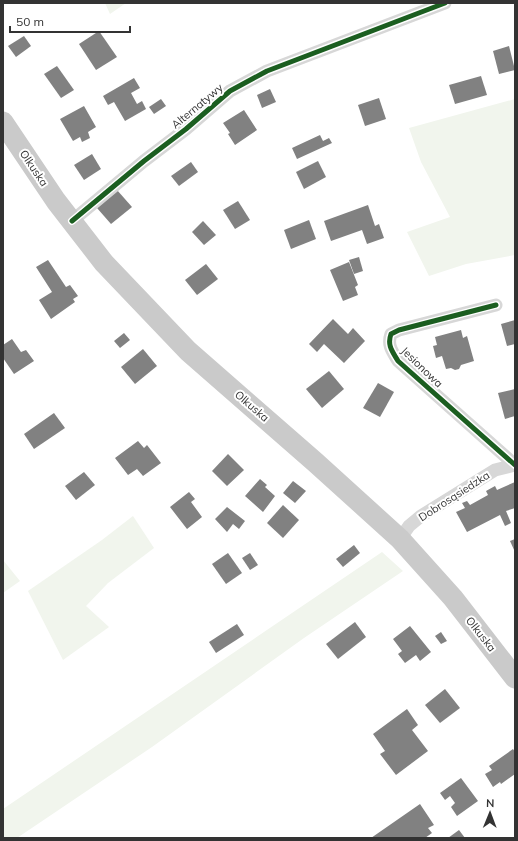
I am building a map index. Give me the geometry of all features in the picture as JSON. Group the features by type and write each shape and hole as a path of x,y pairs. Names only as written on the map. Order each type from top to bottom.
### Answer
{"main road":[{"name":"Olkuska","path":"3,122 56,201 104,263 188,351 315,462 400,539 453,598 515,678"}],"street":[{"name":"Alternatywy","path":"72,221 230,91 267,71 445,3"},
{"name":"Jesionowa","path":"496,305 399,330 391,334 389,340 390,348 398,360 515,465"},
{"name":"Dobrosąsiedzka","path":"400,539 409,526 421,516 495,470 515,465"}],"shaded area":[{"path":"105,3 126,3 110,14"},
{"path":"515,99 515,255 466,264 429,276 407,232 450,217 421,162 409,128"},
{"path":"133,516 154,548 108,583 86,606 109,627 63,660 28,591 102,540"},
{"path":"382,552 403,571 304,638 152,747 17,838 3,838 3,809"},
{"path":"3,560 20,581 3,593"}],"building":[{"path":"99,31 117,57 96,70 79,44"},
{"path":"24,36 31,46 16,57 8,46"},
{"path":"509,46 515,70 499,74 493,51"},
{"path":"57,66 74,90 61,98 44,74"},
{"path":"481,76 487,95 455,104 449,85"},
{"path":"134,78 140,88 131,93 137,104 142,101 146,109 125,121 114,102 108,105 103,96"},
{"path":"270,89 276,102 262,108 257,95"},
{"path":"379,98 386,119 365,126 358,105"},
{"path":"161,99 166,106 154,114 149,107"},
{"path":"84,106 96,127 88,132 90,138 82,142 80,137 73,141 60,119"},
{"path":"244,110 257,130 235,145 228,134 230,133 223,123"},
{"path":"320,135 323,141 329,138 332,143 297,159 292,148"},
{"path":"92,154 101,169 84,180 74,165"},
{"path":"318,161 326,177 304,189 296,172"},
{"path":"191,162 198,172 179,186 171,176"},
{"path":"117,190 132,207 111,224 97,208"},
{"path":"238,201 250,220 235,229 223,210"},
{"path":"368,205 375,226 379,224 384,238 367,244 362,230 331,241 324,221"},
{"path":"309,220 316,239 291,249 284,230"},
{"path":"203,221 216,235 204,245 192,232"},
{"path":"359,257 363,271 354,274 349,260"},
{"path":"48,260 66,287 70,285 78,296 73,299 75,302 51,319 39,300 52,292 36,267"},
{"path":"349,262 358,285 355,287 358,295 343,301 330,270"},
{"path":"206,264 218,279 197,295 185,280"},
{"path":"333,319 348,334 353,328 365,341 344,363 324,344 317,352 309,344"},
{"path":"515,320 515,344 507,346 501,324"},
{"path":"461,330 463,338 467,336 474,361 461,365 459,369 446,369 442,356 436,358 433,346 437,345 435,337"},
{"path":"124,333 130,340 120,348 114,341"},
{"path":"12,339 21,352 26,350 34,361 14,374 3,358 3,345"},
{"path":"143,349 157,366 135,384 121,367"},
{"path":"329,371 344,389 322,408 306,389"},
{"path":"378,383 394,392 380,417 363,408"},
{"path":"515,389 515,416 505,419 498,393"},
{"path":"54,413 65,428 34,449 24,434"},
{"path":"138,441 144,448 147,445 161,463 143,476 137,469 128,475 115,458"},
{"path":"228,454 244,470 227,486 212,471"},
{"path":"84,472 95,485 76,500 65,486"},
{"path":"260,479 267,485 265,487 275,496 263,512 245,496"},
{"path":"293,481 306,491 295,503 283,493"},
{"path":"515,482 515,508 506,511 511,523 505,526 500,515 467,532 456,512 465,508 462,503 467,501 470,505 488,495 486,491 495,486 497,490"},
{"path":"189,492 195,499 191,502 202,517 187,529 170,507"},
{"path":"283,505 299,520 283,538 267,523"},
{"path":"227,507 245,521 239,529 233,524 227,532 215,519"},
{"path":"515,539 515,552 510,541"},
{"path":"354,545 360,553 343,567 336,559"},
{"path":"228,553 242,573 226,584 212,564"},
{"path":"250,553 258,565 250,570 242,558"},
{"path":"355,622 366,637 338,659 326,644"},
{"path":"237,624 244,635 216,653 209,642"},
{"path":"410,626 431,652 420,661 416,655 405,663 398,654 402,651 393,639"},
{"path":"441,632 447,641 441,644 435,636"},
{"path":"445,689 460,708 440,723 425,705"},
{"path":"407,709 418,725 412,730 428,751 396,775 380,754 385,751 373,734"},
{"path":"513,749 515,752 515,774 501,784 500,782 493,787 485,774 492,770 489,766"},
{"path":"461,778 478,801 457,816 451,807 455,803 450,796 445,800 440,793"},
{"path":"420,804 434,825 428,828 432,833 425,838 371,838"},
{"path":"459,830 465,838 448,838"}],"cycle path":[{"path":"72,221 144,161 186,129 230,91 267,71 445,3"},
{"path":"496,305 399,330 391,334 390,345 398,361 515,465"}]}
